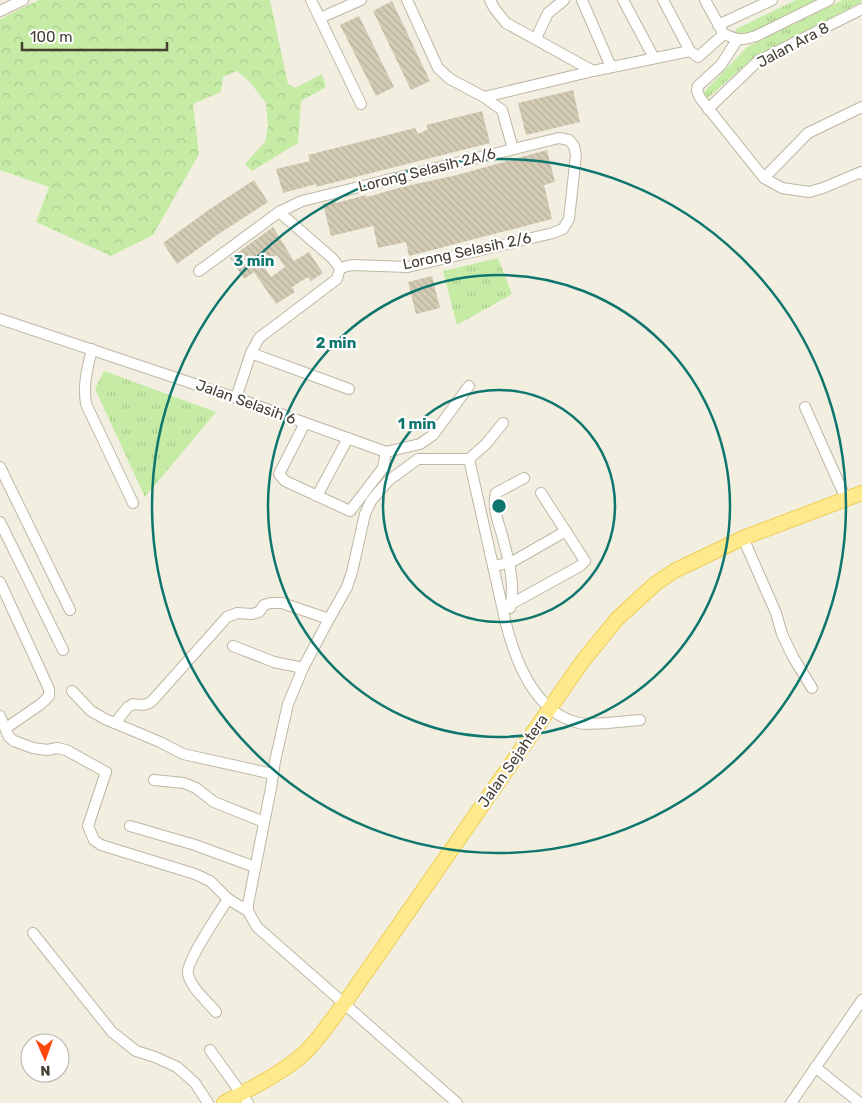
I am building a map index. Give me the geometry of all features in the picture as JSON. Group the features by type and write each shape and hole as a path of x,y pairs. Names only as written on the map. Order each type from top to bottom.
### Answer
{"main road":[{"name":"Jalan Sejahtera","path":"236,1100 301,1056 344,1004 582,662 617,619 641,595 674,571 719,548 862,493"}],"street":[{"path":"4,6 23,0"},
{"path":"311,0 361,104"},
{"path":"320,18 361,0"},
{"path":"407,0 438,68 450,79 484,97 502,110 513,149"},
{"path":"490,0 506,23 593,71"},
{"path":"536,38 548,13 564,0"},
{"path":"582,0 611,67"},
{"path":"623,0 654,58"},
{"path":"663,0 694,54"},
{"path":"705,0 721,29 737,40 756,36 829,0"},
{"path":"484,97 654,58 694,54 721,29 772,0"},
{"name":"Jalan Ara 8","path":"708,109 758,61 862,9"},
{"path":"737,40 721,65 698,86 697,91 708,109 764,178 782,188 809,192 861,172 862,174"},
{"path":"764,178 808,134 862,107"},
{"name":"Lorong Selasih 2A/6","path":"279,212 302,201 559,138 570,140 576,155 569,219 563,229"},
{"path":"199,271 279,212 332,258 340,268 337,279 259,338 236,398"},
{"name":"Lorong Selasih 2/6","path":"340,268 352,264 408,267 563,229"},
{"name":"Jalan Selasih 6","path":"0,319 236,398 386,452"},
{"path":"92,349 84,376 86,404 133,503"},
{"path":"252,353 349,389"},
{"path":"305,423 279,474 285,481 350,512 383,468 386,452 420,444 433,435 468,386"},
{"path":"805,407 846,499"},
{"path":"456,1103 257,927 248,911 248,904 288,704 304,668 347,587 365,514 371,501 388,481 418,459 469,458 486,444 503,423"},
{"path":"317,496 348,438"},
{"path":"408,448 418,459"},
{"path":"469,458 506,624 512,647 525,678 549,710 567,719 581,724 640,720"},
{"path":"0,467 70,610"},
{"path":"506,624 511,604 510,563 494,510 494,499 496,493 524,478"},
{"path":"511,604 580,566 585,561 541,493"},
{"path":"0,522 63,650"},
{"path":"493,566 510,563 566,531"},
{"path":"743,538 790,650 812,688"},
{"path":"0,582 49,689 49,696 41,704 6,728"},
{"path":"115,723 128,707 133,704 150,703 227,617 237,612 252,614 271,603 282,603 329,619"},
{"path":"233,646 274,662 304,668"},
{"path":"72,691 91,711 183,754 273,774"},
{"path":"0,716 10,737 14,741 33,748 66,750 106,772 88,826 94,840 101,845 195,874 210,881 228,899 248,911"},
{"path":"154,780 184,783 196,788 214,802 264,822"},
{"path":"130,826 195,845 255,867"},
{"path":"216,1012 192,984 187,973 191,958 228,899"},
{"path":"34,933 112,1032 136,1051 177,1066 194,1083 208,1103"},
{"path":"791,1103 862,1000"},
{"path":"210,1050 236,1100"},
{"path":"815,1067 860,1103"}],"green space":[{"path":"39,0 270,0 288,84 295,88 322,74 326,87 301,101 298,143 252,171 245,164 265,142 268,126 266,103 250,82 237,71 223,77 221,92 193,104 199,154 153,235 111,256 36,222 49,187 0,170 0,19"},
{"path":"796,0 818,0 749,34 741,36 735,32 736,29"},
{"path":"843,0 862,0 862,2 754,57 708,98 703,93 747,47"},
{"path":"498,258 512,294 457,325 443,271"},
{"path":"104,371 216,412 145,497 95,389"}],"building":[{"path":"392,1 430,81 411,90 373,11"},
{"path":"359,16 394,87 376,96 340,25"},
{"path":"573,90 580,122 526,135 518,103"},
{"path":"482,111 490,143 316,187 316,184 283,193 276,169 310,161 308,155 415,128 418,134 428,129 426,125"},
{"path":"547,150 555,182 544,185 552,219 409,256 406,242 378,248 373,226 331,236 323,204 335,201 336,203 366,195 367,197"},
{"path":"254,180 268,202 177,264 163,243"},
{"path":"273,227 294,261 309,252 323,273 311,281 308,277 292,287 295,292 276,304 254,272 244,279 230,258","holes":["277,255 285,267 271,277 262,264"]},
{"path":"432,276 440,308 416,314 408,282"}]}
